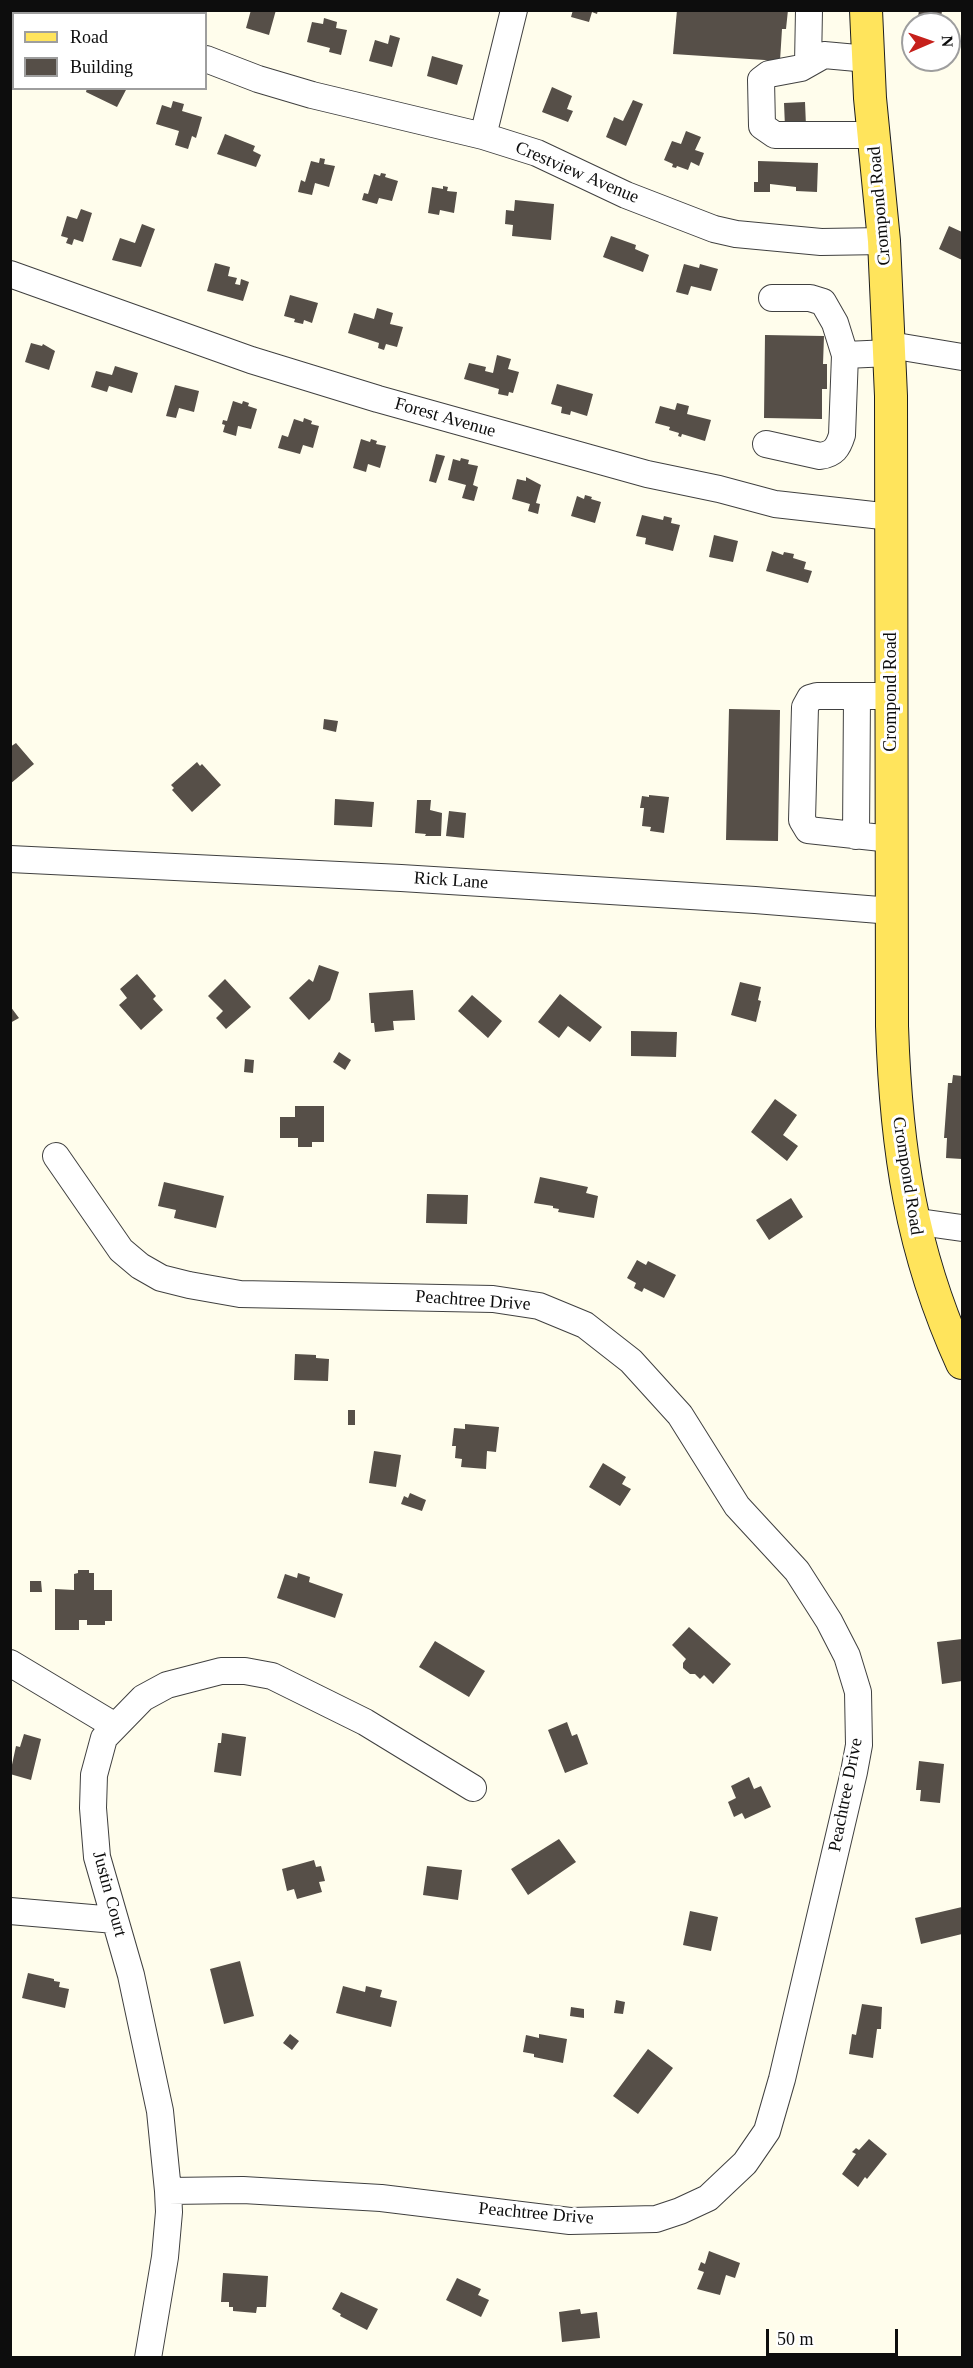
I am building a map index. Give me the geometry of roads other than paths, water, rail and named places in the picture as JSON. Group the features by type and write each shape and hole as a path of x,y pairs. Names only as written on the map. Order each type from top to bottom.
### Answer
{"main road":[{"name":"Crompond Road","path":"866,10 890,349 892,1026 896,1107 899,1146 912,1221 933,1290 963,1363"}],"street":[{"path":"483,136 514,10"},
{"path":"808,64 809,10"},
{"path":"868,59 824,56 785,72 769,74 760,80 762,126 775,135 874,135"},
{"name":"Crestview Avenue","path":"207,59 258,79 312,95 483,136 537,153 626,195 714,229 736,234 821,242 884,241"},
{"name":"Forest Avenue","path":"10,274 251,360 378,399 635,471 775,504 891,517"},
{"path":"766,444 820,456 829,454 838,448 842,435 845,355 835,323 823,302 810,298 772,297"},
{"path":"845,355 890,349 963,357"},
{"path":"891,696 817,696 810,698 805,707 802,820 808,830 891,839"},
{"path":"856,836 858,696"},
{"name":"Rick Lane","path":"10,859 430,880 755,900 892,911"},
{"name":"Peachtree Drive","path":"56,1156 121,1250 140,1266 161,1278 240,1294 493,1299 539,1306 585,1325 630,1360 680,1415 737,1506 797,1571 829,1621 847,1656 858,1692 859,1745 854,1772 782,2079 767,2131 745,2163 708,2198 656,2219 570,2221 381,2198 243,2190 168,2191"},
{"path":"912,1221 963,1228"},
{"path":"10,1663 115,1726"},
{"name":"Justin Court","path":"148,2358 165,2258 169,2212 168,2191 160,2111 131,1975 97,1857 93,1808 94,1775 104,1738 143,1698 167,1685 221,1671 245,1671 272,1676 365,1722 473,1788"},
{"path":"10,1911 115,1920"}]}
